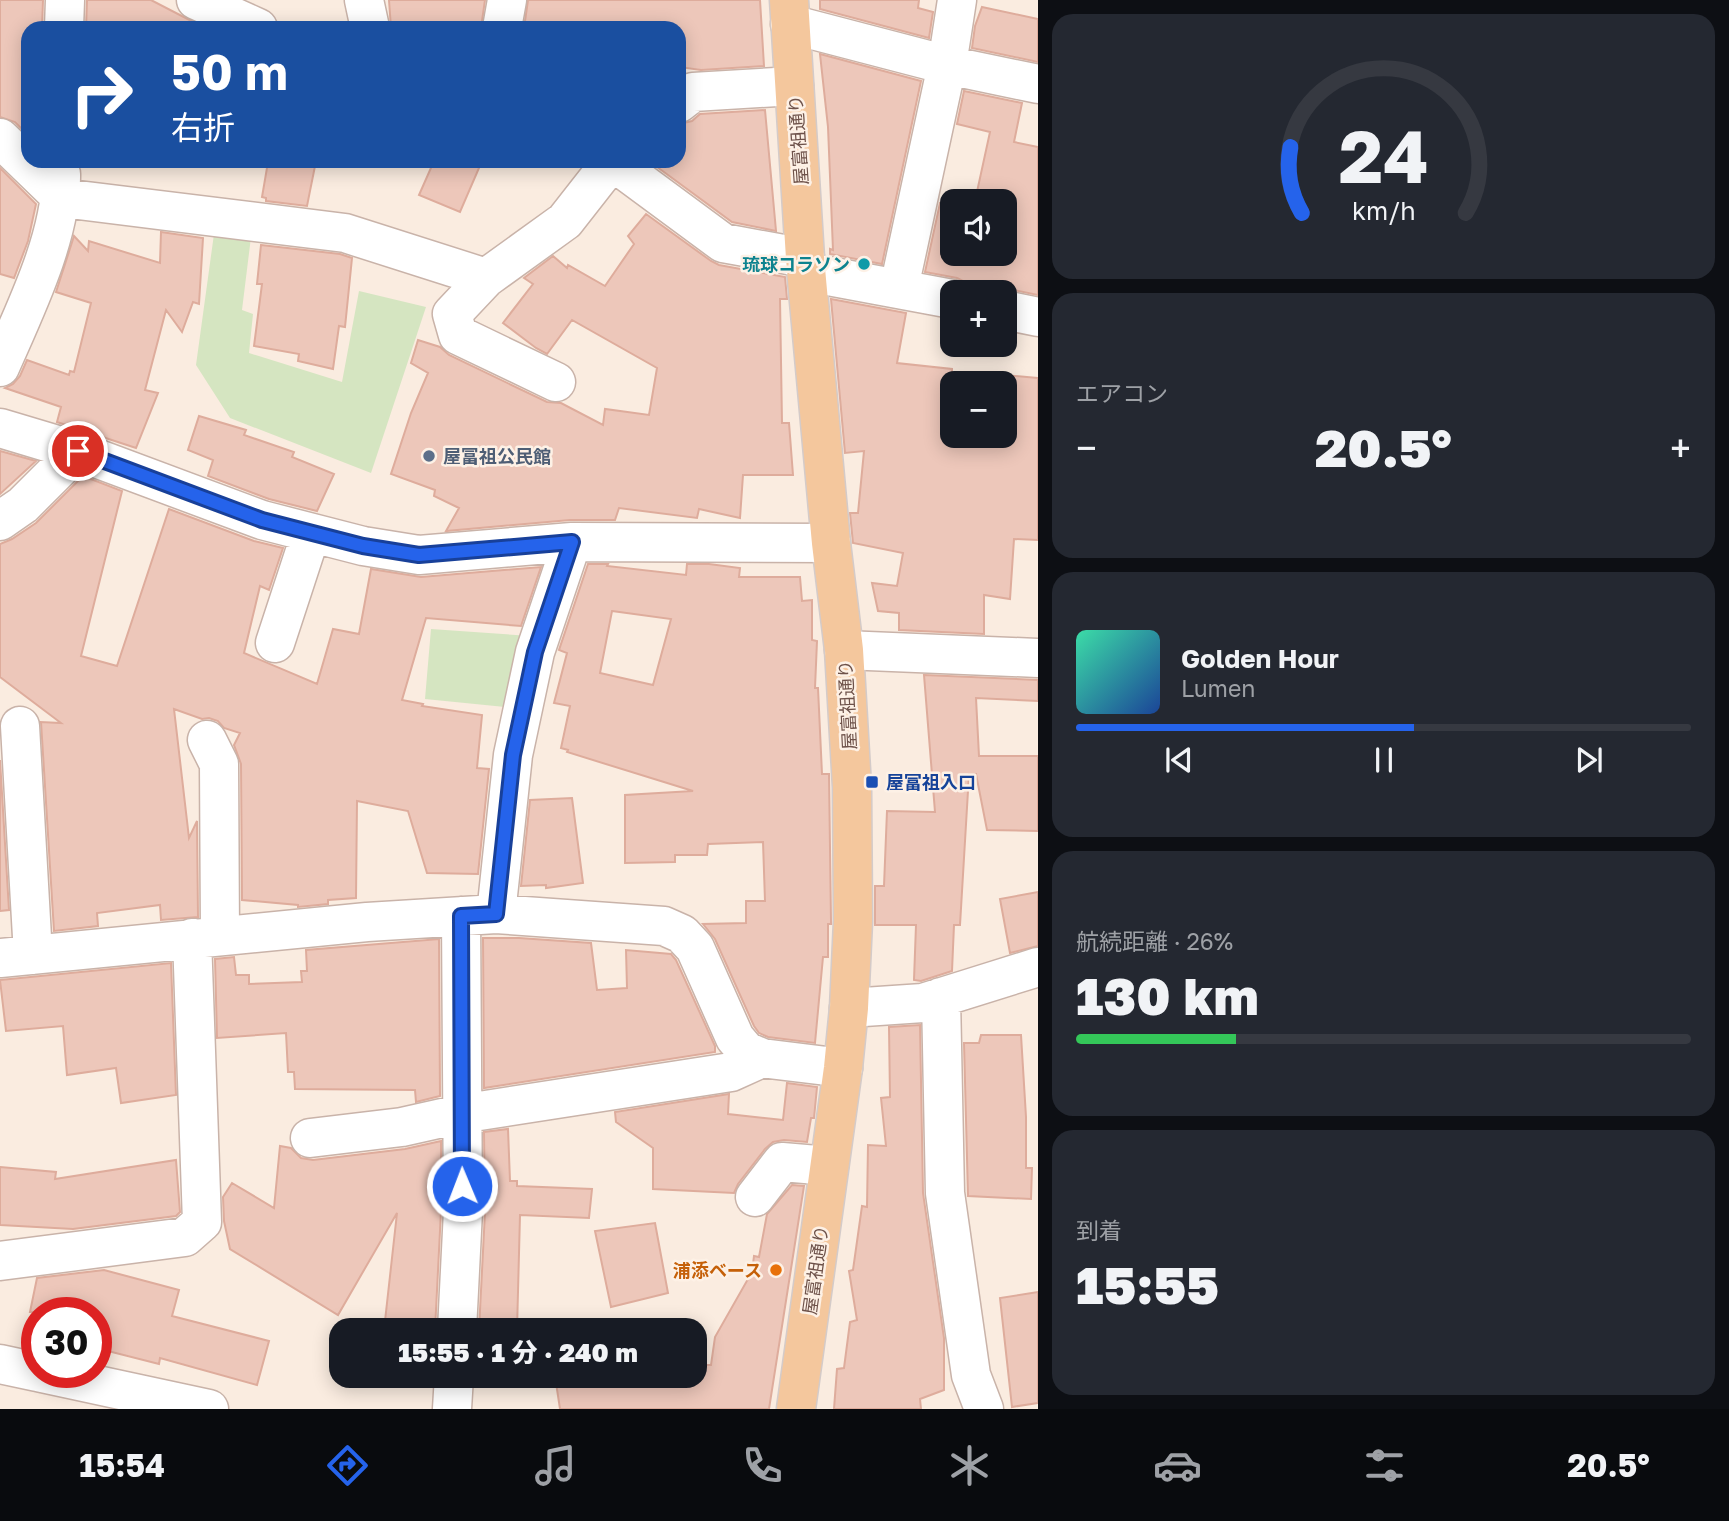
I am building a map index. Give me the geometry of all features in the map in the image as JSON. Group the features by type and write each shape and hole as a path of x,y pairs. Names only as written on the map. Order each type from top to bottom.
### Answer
{"main road":[{"name":"屋富祖通り","path":"790,12 806,265 831,543 844,650 852,786 853,920 843,1068 796,1409"}],"street":[{"path":"64,21 65,0"},
{"path":"196,0 242,21"},
{"path":"364,0 368,21"},
{"path":"503,21 507,0"},
{"path":"899,288 947,65 957,0"},
{"path":"790,12 947,65 1038,84"},
{"path":"686,98 693,92 794,86"},
{"path":"0,138 21,158"},
{"path":"31,168 62,198 345,233 486,278"},
{"path":"0,367 35,286 62,198 61,168"},
{"path":"556,382 458,335 453,314 486,278 565,220 606,168"},
{"path":"621,168 723,243 940,297"},
{"path":"1017,313 1038,317"},
{"path":"0,428 78,451 262,520 363,546 419,555 572,542 831,543"},
{"path":"0,521 23,505 78,451"},
{"path":"275,643 312,533"},
{"path":"458,1318 463,1211 460,1114 479,915 535,652 572,542"},
{"path":"844,650 1038,658"},
{"path":"20,726 17,956 206,936 479,915 664,926 682,934 695,948 735,1038 746,1051 762,1058 843,1068"},
{"path":"0,1261 185,1237 202,1222 206,936 219,764 207,740"},
{"path":"849,1008 923,1003 1038,967"},
{"path":"941,997 945,1192 971,1375 984,1409"},
{"path":"310,1138 402,1128 460,1114 731,1072 762,1058"},
{"path":"755,1197 782,1162 829,1166"},
{"path":"0,1364 21,1369"},
{"path":"111,1388 209,1409"},
{"path":"452,1409 453,1388"}],"green space":[{"path":"214,234 251,237 242,310 253,314 249,353 342,382 359,291 426,307 371,473 230,418 196,365"},
{"path":"431,629 531,636 516,708 425,699"}],"building":[{"path":"0,0 43,0 42,21 21,21 21,128 15,122 0,117"},
{"path":"87,0 151,0 192,21 86,21"},
{"path":"389,0 485,0 482,21 390,21"},
{"path":"528,0 760,0 764,66 701,70 686,68 686,21 525,21"},
{"path":"820,0 919,0 918,8 933,12 929,38 820,9"},
{"path":"982,7 1038,19 1038,62 972,48 975,26"},
{"path":"820,54 921,81 882,264 830,254 830,249 833,250 828,127"},
{"path":"964,91 1022,103 1014,142 1038,147 1038,295 1017,291 1017,280 961,280 925,272 940,203 940,266 1017,266 1017,189 978,189 990,132 957,124"},
{"path":"765,110 776,231 732,222 659,168 686,168 686,122 700,114"},
{"path":"0,168 36,204 28,241 14,278 0,274"},
{"path":"267,168 315,168 307,206 266,201 266,198 262,197"},
{"path":"431,168 479,168 460,212 419,195"},
{"path":"646,214 719,265 785,277 787,299 780,299 782,423 789,423 793,475 743,475 740,518 699,509 697,518 619,508 615,520 570,520 446,531 459,508 434,496 435,490 391,474 411,413 428,373 411,363 418,340 440,347 449,355 547,402 561,403 603,425 605,409 649,415 657,368 572,320 547,354 503,323 533,284 524,278 553,256 567,268 568,265 605,286 634,244 628,236"},
{"path":"161,232 203,238 199,304 193,302 182,332 166,310 145,390 158,393 136,448 57,422 61,407 5,388 20,376 27,360 69,375 70,371 74,372 91,303 56,292 74,236 88,251 89,241 160,263"},
{"path":"261,245 340,254 352,258 345,327 339,326 333,369 298,361 299,354 254,346 262,284 257,284"},
{"path":"831,299 906,313 897,363 952,369 940,371 940,448 1017,448 1017,376 1038,378 1038,540 1014,539 1010,599 984,595 984,634 899,630 899,613 878,611 872,583 897,586 903,553 853,543 850,513 858,513 864,451 845,453"},
{"path":"199,416 246,430 244,435 294,452 292,457 334,474 317,511 269,499 208,476 213,460 188,450"},
{"path":"0,451 36,461 0,494"},
{"path":"83,476 122,491 81,656 117,666 169,509 254,541 283,548 269,590 260,586 244,653 317,684 333,629 359,634 371,569 421,577 541,567 521,626 426,618 402,700 423,704 422,706 482,715 477,768 489,769 478,874 427,873 408,811 357,801 356,898 328,900 328,904 298,907 242,900 241,764 234,745 240,733 224,728 218,721 202,719 174,709 189,838 197,821 198,917 161,920 160,905 97,913 98,926 54,931 41,722 61,723 0,677 0,544 36,523"},
{"path":"588,564 608,564 607,566 686,575 687,564 709,564 740,568 739,577 800,577 802,601 812,600 812,640 817,641 815,688 818,688 822,774 829,774 831,924 828,924 828,957 823,957 815,1043 768,1037 759,1033 715,939 703,924 746,923 746,901 765,901 763,842 708,844 707,855 675,855 675,862 625,863 625,795 693,791 561,748 570,706 554,703 567,653 559,650","holes":["612,611 671,619 653,685 600,673"]},
{"path":"924,675 1038,680 1038,701 976,698 979,756 1038,756 1038,831 987,830 976,774 969,774 960,925 954,925 952,971 921,981 914,980 916,925 875,925 875,886 884,886 887,811 935,812"},
{"path":"0,760 9,910 0,911"},
{"path":"572,798 583,883 546,888 546,885 521,886 530,800"},
{"path":"1038,892 1038,946 1010,953 1000,899"},
{"path":"483,938 591,943 597,990 627,988 626,950 671,954 715,1046 715,1052 484,1088"},
{"path":"439,939 440,1096 416,1102 415,1090 295,1089 294,1072 288,1072 286,1033 217,1038 215,959 234,957 236,975 249,975 249,984 302,982 301,971 307,971 306,950"},
{"path":"171,963 176,1095 121,1103 116,1068 67,1075 63,1026 6,1031 0,980"},
{"path":"920,1025 923,1193 944,1338 944,1390 920,1399 921,1409 834,1409 837,1369 844,1368 850,1322 857,1320 849,1271 853,1270 862,1206 867,1207 868,1145 886,1146 881,1098 890,1097 889,1027"},
{"path":"981,1035 1021,1035 1026,1168 1032,1168 1031,1199 968,1196 964,1043 979,1043"},
{"path":"787,1083 817,1087 814,1118 811,1118 807,1142 773,1142 738,1184 734,1193 653,1189 653,1148 616,1122 615,1112 729,1094 728,1114 783,1120"},
{"path":"508,1129 510,1181 517,1181 517,1186 592,1189 589,1218 520,1215 517,1318 480,1318 485,1212 484,1132"},
{"path":"441,1141 441,1211 436,1318 385,1318 397,1213 338,1315 230,1249 224,1221 223,1197 232,1183 274,1208 280,1146 291,1148 301,1158 313,1160 405,1149"},
{"path":"176,1160 180,1212 176,1216 73,1229 0,1225 0,1167 56,1172 55,1179"},
{"path":"792,1185 804,1186 769,1409 560,1409 557,1388 707,1388 707,1365 711,1365 715,1337 752,1272 754,1256 759,1257 767,1214"},
{"path":"655,1223 668,1293 611,1307 595,1231"},
{"path":"104,1270 179,1290 172,1316 269,1341 257,1385 160,1358 159,1364 112,1352 112,1297 33,1297 37,1278"},
{"path":"1038,1292 1038,1403 1012,1407 1000,1298"}],"place":[{"name":"琉球コラソン","path":"864,264"},
{"name":"屋冨祖公民館","path":"429,456"},
{"name":"屋富祖入口","path":"872,782"},
{"name":"浦添ベース","path":"776,1270"}],"route":[{"path":"78,451 262,520 363,546 419,555 572,542 535,652 513,755 496,914 461,916 462,1186"}]}
